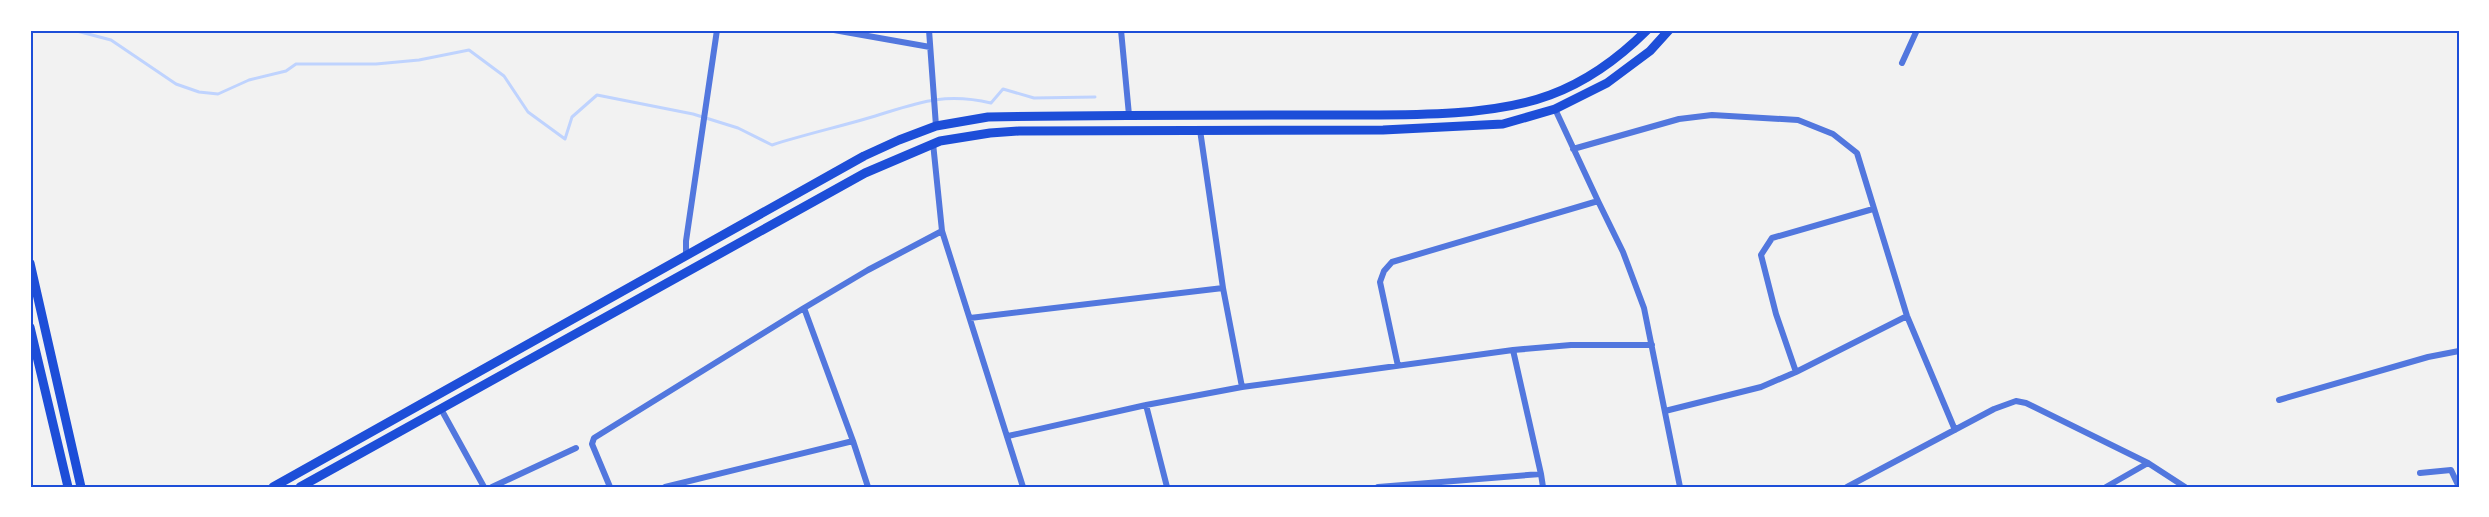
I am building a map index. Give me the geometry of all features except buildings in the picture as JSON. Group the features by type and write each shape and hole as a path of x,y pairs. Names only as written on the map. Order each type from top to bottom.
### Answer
{"main road":[{"path":"273,487 864,156 936,126 988,117 1419,113 1484,110 1517,105 1550,95 1581,81 1612,62 1647,30"},
{"path":"300,487 865,173 933,143 1000,132 1383,130 1503,124 1555,109 1607,82 1629,69 1669,30"},
{"path":"30,263 81,487"},
{"path":"30,327 68,487"},
{"path":"459,383 465,395"},
{"path":"63,459 74,456"}],"street":[{"path":"686,256 686,241 717,30"},
{"path":"834,30 930,47"},
{"path":"929,30 936,126"},
{"path":"1121,30 1128,115"},
{"path":"1902,63 1917,30"},
{"path":"1555,109 1623,252 1644,308 1680,487"},
{"path":"1573,149 1679,119 1712,115 1798,120 1833,134 1857,153 1907,316 1955,430"},
{"path":"1200,130 1223,288 1242,387"},
{"path":"933,143 942,231 1023,487"},
{"path":"1398,366 1380,282 1384,271 1392,262 1598,201"},
{"path":"1796,372 1776,314 1761,255 1763,249 1772,238 1873,209"},
{"path":"610,487 592,444 594,438 804,308 868,270 942,231"},
{"path":"970,318 1223,288"},
{"path":"804,308 868,487"},
{"path":"1665,411 1761,387 1796,372 1907,316"},
{"path":"1008,436 1146,405 1242,387 1513,350 1571,345 1652,345"},
{"path":"1513,350 1544,487"},
{"path":"2279,400 2428,357 2459,351"},
{"path":"1847,487 1994,409 2016,400 2148,464 2185,487"},
{"path":"1146,405 1167,487"},
{"path":"441,409 484,487"},
{"path":"665,487 853,441"},
{"path":"492,487 576,448"},
{"path":"2106,487 2148,464"},
{"path":"2420,473 2451,471 2459,487"},
{"path":"1378,487 1540,474"}],"waterway":[{"path":"73,30 111,40 176,84 199,92 218,94 249,80 286,71 296,64 376,64 419,60 469,50 504,76 528,112 565,139 572,117 597,95 693,114 738,128 772,145 927,101 957,98 991,103 1003,89 1034,98 1095,97"}]}
